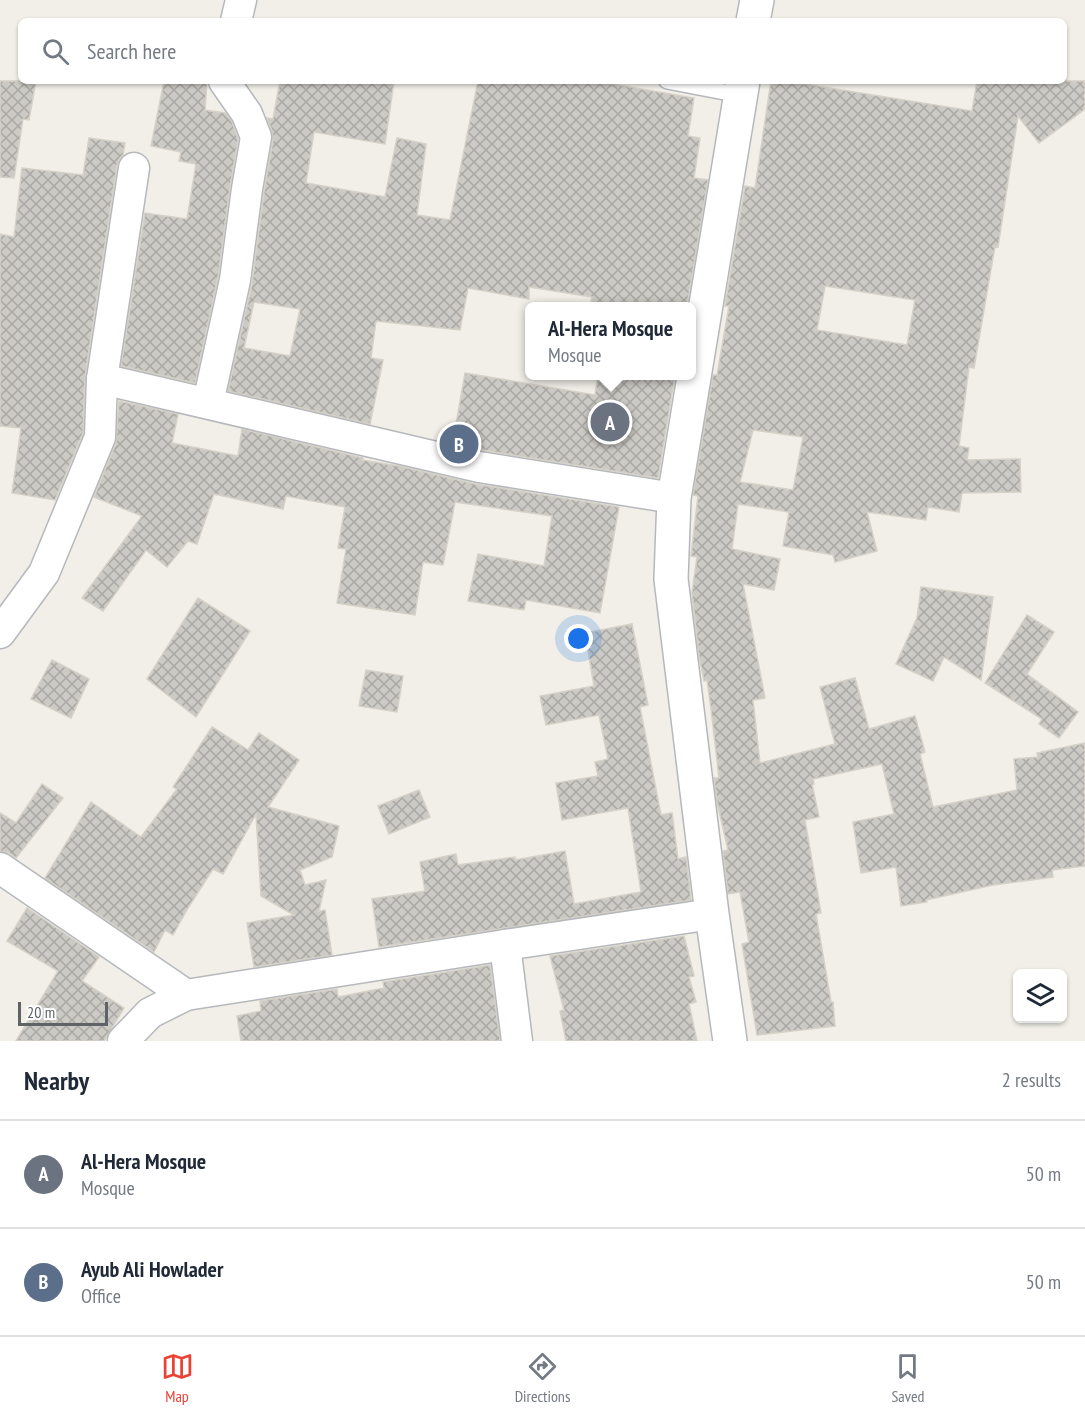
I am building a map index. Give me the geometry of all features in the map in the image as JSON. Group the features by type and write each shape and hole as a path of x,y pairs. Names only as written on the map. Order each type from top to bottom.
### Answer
{"street":[{"path":"237,18 241,0"},
{"path":"754,18 757,0"},
{"path":"208,403 235,280 256,137 247,114 226,84"},
{"path":"696,363 741,88"},
{"path":"0,633 44,573 100,437 102,379 134,168"},
{"path":"102,379 478,467 674,498"},
{"path":"693,380 674,498 671,579 730,1041"},
{"path":"0,868 186,995"},
{"path":"123,1041 150,1013 186,995 712,914"},
{"path":"505,945 517,1041"}],"lane":[{"path":"699,84 741,88"}],"building":[{"path":"0,81 35,84 29,120 23,119 14,178 0,177"},
{"path":"1067,81 1085,81 1085,109 1039,143 1018,116 998,247 995,246 974,368 969,367 959,446 969,448 967,460 1020,459 1021,492 962,493 959,512 928,507 926,520 867,512 877,551 835,562 833,555 783,546 789,512 738,504 732,549 780,559 774,590 743,584 765,698 753,700 760,763 835,744 820,687 855,678 869,729 915,716 925,752 920,754 933,807 1017,790 1014,759 1038,757 1037,753 1085,743 1085,866 1052,870 1053,877 993,885 926,900 927,902 901,906 896,867 861,873 853,822 894,814 882,764 813,779 819,817 805,820 821,913 816,914 831,1002 833,1002 835,1026 757,1035 742,944 749,942 740,892 728,894 723,851 728,850 717,802 714,778 719,778 711,709 707,680 704,681 699,656 692,593 697,557 691,556 698,496 693,495 713,375 717,375 729,306 725,306 745,186 755,188 771,84 805,84 972,111 976,84 1067,84","holes":["825,286 915,300 907,345 817,330","753,430 803,437 793,490 740,482"]},
{"path":"163,84 207,84 205,110 225,113 232,122 238,139 218,277 195,383 121,366 145,213 187,219 196,164 179,161 181,152 151,146"},
{"path":"279,84 394,84 385,144 314,132 306,183 385,197 397,138 426,144 417,215 450,220 477,84 612,84 694,98 688,136 700,138 694,178 708,180 688,302 591,302 592,297 529,287 529,299 468,288 460,330 376,321 371,358 383,360 370,424 228,391 252,284 273,140 267,118 273,119","holes":["254,302 300,309 290,356 244,348"]},
{"path":"89,138 125,143 123,155 117,165 85,376 83,433 55,500 12,493 21,428 0,426 0,234 14,237 22,168 83,175"},
{"path":"465,373 595,395 597,380 674,380 658,478 462,445 466,426 456,424"},
{"path":"119,401 178,414 172,443 238,456 242,429 363,458 362,460 399,466 475,484 619,507 600,613 526,600 524,610 468,601 478,554 544,566 552,516 455,502 443,565 423,562 415,615 337,603 346,549 338,548 345,507 286,496 283,509 214,494 197,544 188,541 167,567 146,550 103,611 82,598 142,516 94,497 116,443"},
{"path":"921,587 993,597 981,680 944,657 933,681 896,664 917,618"},
{"path":"198,598 250,631 196,717 147,679"},
{"path":"1027,615 1054,632 1027,674 1078,712 1059,738 1039,724 1042,719 985,683"},
{"path":"632,624 648,705 640,707 661,815 672,813 678,859 686,857 691,900 379,947 372,899 425,891 420,862 456,854 458,865 515,857 515,860 565,851 574,904 641,892 628,808 562,820 556,783 598,776 595,762 608,759 599,715 546,725 540,696 594,686 585,633"},
{"path":"52,660 89,679 71,718 31,699"},
{"path":"366,670 403,676 397,712 359,706"},
{"path":"212,727 248,750 259,733 299,760 268,807 339,826 332,857 300,870 305,885 326,880 319,911 325,910 332,955 254,967 247,923 294,915 261,896 256,814 223,874 213,869 173,935 165,930 154,952 45,878 91,802 141,837 177,789 173,787"},
{"path":"42,784 63,798 16,858 0,851 0,813 16,823"},
{"path":"419,790 430,817 389,834 378,806"},
{"path":"27,908 99,957 82,981 124,1008 104,1041 16,1041 58,971 7,941"},
{"path":"684,936 694,976 689,977 696,1002 689,1004 697,1041 566,1041 560,1011 564,1010 550,956"},
{"path":"490,965 500,1041 241,1041 237,1016 261,1011 260,1001 337,989 338,997 384,988 383,982"}],"place":[{"name":"Al-Hera Mosque","path":"610,422"},
{"name":"Ayub Ali Howlader","path":"459,444"}]}
